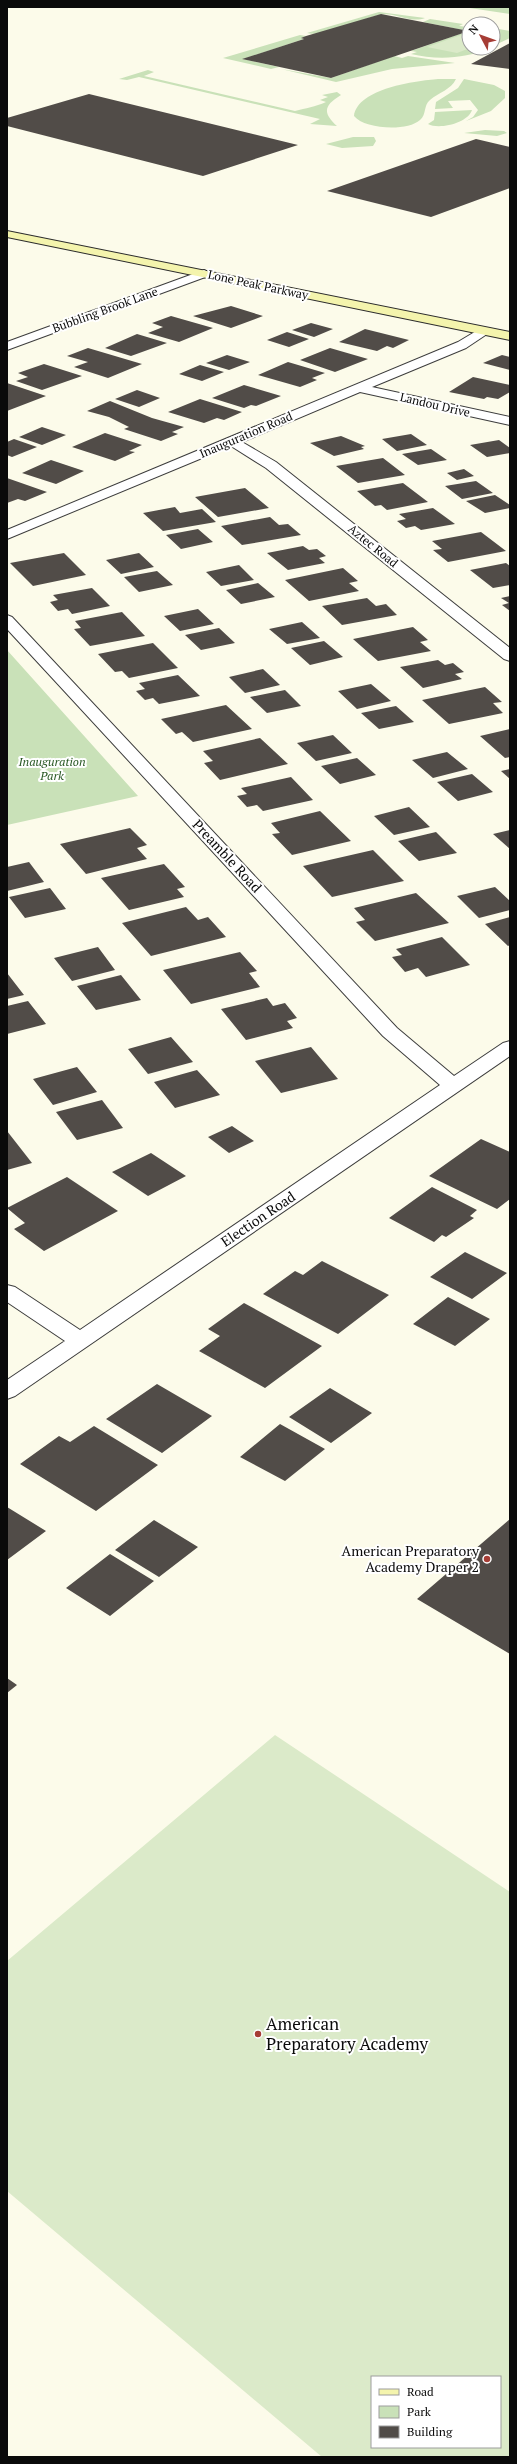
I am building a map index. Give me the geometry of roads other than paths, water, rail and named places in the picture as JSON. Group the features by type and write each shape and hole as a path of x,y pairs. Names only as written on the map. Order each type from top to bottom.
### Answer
{"main road":[{"name":"Lone Peak Parkway","path":"7,234 510,336"}],"street":[{"name":"Bubbling Brook Lane","path":"7,346 204,274"},
{"name":"Inauguration Road","path":"7,535 462,345 483,330"},
{"name":"Landou Drive","path":"359,388 510,421"},
{"name":"Aztec Road","path":"232,441 271,464 510,656"},
{"name":"Preamble Road","path":"7,620 390,1032 453,1086"},
{"name":"Election Road","path":"7,1391 510,1047"},
{"path":"7,1292 81,1340"}],"place":[{"name":"American Preparatory Academy Draper 2","path":"487,1559"},
{"name":"American Preparatory Academy","path":"258,2034"}],"park label":[{"name":"Inauguration Park","path":"52,769"}]}
